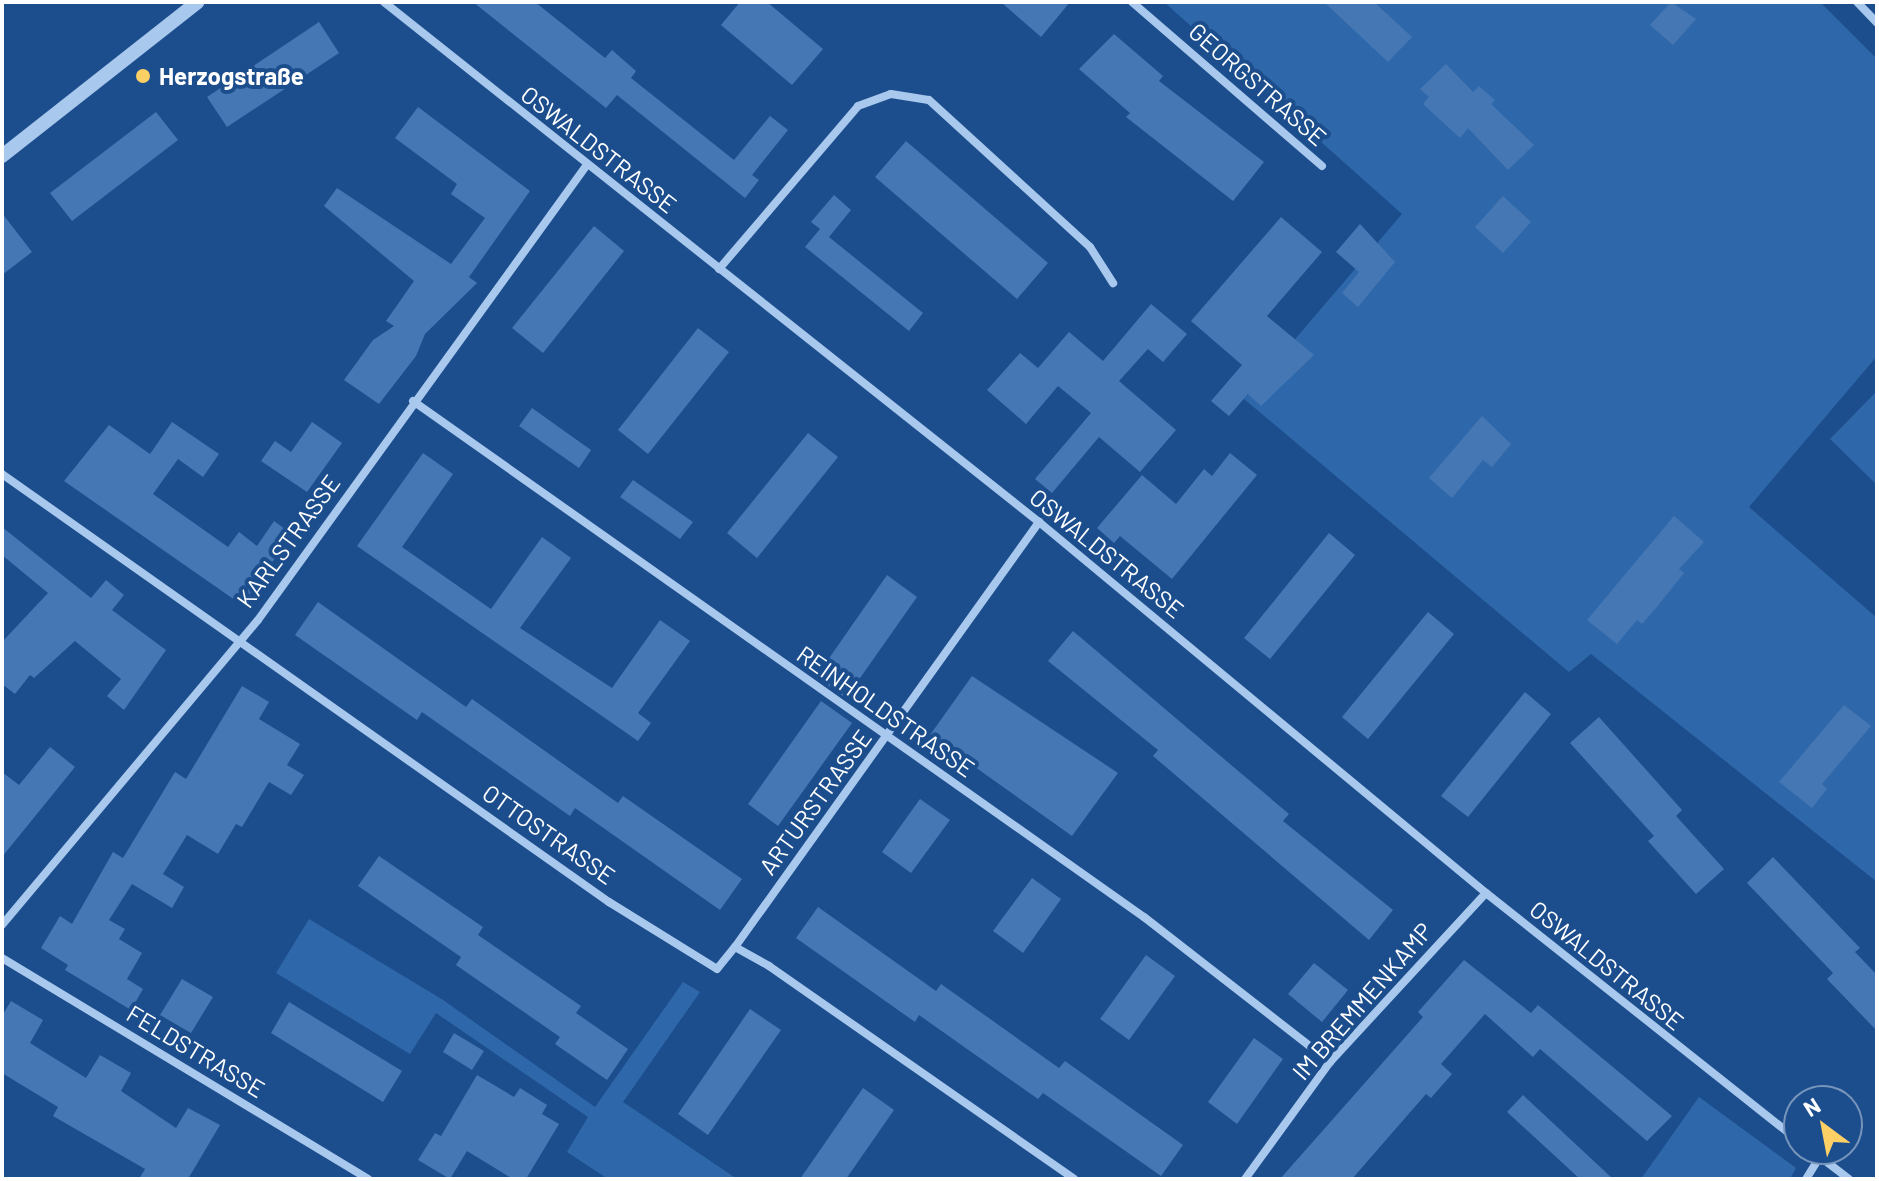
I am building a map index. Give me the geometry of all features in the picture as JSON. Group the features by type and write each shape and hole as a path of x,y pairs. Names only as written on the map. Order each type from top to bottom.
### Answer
{"street":[{"path":"2,156 198,2"},
{"name":"OSWALDSTRASSE","path":"384,2 586,166 1039,522 1486,893 1783,1128"},
{"name":"GEORGSTRASSE","path":"1132,2 1322,166"},
{"path":"1857,2 1877,23"},
{"path":"719,269 858,106 891,94 929,100 1090,247 1113,283"},
{"name":"KARLSTRASSE","path":"2,925 237,639 258,620 413,401 586,166"},
{"name":"REINHOLDSTRASSE","path":"413,401 1144,917 1330,1062"},
{"name":"OTTOSTRASSE","path":"2,474 609,902 717,969 735,947"},
{"name":"ARTURSTRASSE","path":"735,947 1039,522"},
{"name":"IM BREMMENKAMP","path":"1245,1179 1330,1062 1486,893"},
{"path":"735,947 769,966 1074,1179"},
{"name":"FELDSTRASSE","path":"2,958 368,1179"},
{"path":"1831,1165 1849,1179"}],"shaded area":[{"path":"1164,2 1820,2 1877,59 1877,356 1749,507 1877,618 1877,882 1591,654 1569,672 1244,399 1402,214"},
{"path":"1877,391 1877,485 1830,439"},
{"path":"309,919 443,1000 595,1107 683,982 700,992 623,1102 737,1179 608,1179 567,1152 588,1117 436,1013 410,1054 276,973"},
{"path":"1699,1097 1783,1158 1783,1165 1796,1168 1790,1179 1641,1179"}],"building":[{"path":"473,2 535,2 605,58 612,50 636,71 631,78 734,160 770,116 788,130 752,175 759,180 745,198 617,95 606,108"},
{"path":"740,2 767,2 823,49 792,85 721,25"},
{"path":"1001,2 1070,2 1041,37"},
{"path":"1324,2 1374,2 1412,37 1388,62"},
{"path":"1671,2 1696,19 1673,45 1650,25"},
{"path":"319,22 339,53 227,127 207,97"},
{"path":"1114,34 1163,76 1159,81 1264,162 1233,201 1126,117 1130,113 1079,69"},
{"path":"1446,64 1473,92 1479,86 1495,100 1491,104 1534,145 1508,170 1468,128 1460,138 1423,104 1429,97 1420,89"},
{"path":"418,107 530,191 469,277 477,283 425,334 416,356 379,404 344,380 373,340 394,326 386,321 414,281 324,206 337,188 451,264 485,218 451,194 457,184 395,138"},
{"path":"156,112 178,140 72,221 50,193"},
{"path":"906,141 1048,263 1017,299 875,177"},
{"path":"834,195 851,210 829,237 923,313 909,331 805,247 820,229 811,222"},
{"path":"1503,196 1531,222 1503,253 1475,227"},
{"path":"2,213 32,252 2,275"},
{"path":"1281,217 1322,252 1267,316 1314,355 1261,406 1248,394 1229,416 1211,401 1242,365 1191,321"},
{"path":"1360,224 1395,262 1358,307 1342,293 1359,272 1336,252"},
{"path":"594,226 624,251 543,353 512,328"},
{"path":"1151,304 1187,334 1163,362 1148,349 1119,381 1176,430 1140,472 1099,437 1052,493 1035,479 1091,413 1058,386 1026,424 987,390 1020,353 1038,368 1069,332 1103,361"},
{"path":"698,328 729,352 648,454 618,430"},
{"path":"532,408 591,450 579,468 519,426"},
{"path":"1482,416 1511,444 1492,467 1483,460 1452,498 1429,478"},
{"path":"172,422 219,454 203,477 178,459 153,494 228,547 239,532 257,546 274,521 292,534 242,605 64,481 109,425 150,454"},
{"path":"312,422 342,443 307,492 261,461 275,441 291,452"},
{"path":"808,433 838,457 757,558 727,533"},
{"path":"423,453 453,474 402,547 491,609 542,537 571,558 520,628 612,688 660,620 690,641 638,713 651,723 638,741 357,546"},
{"path":"1230,453 1257,475 1172,579 1120,536 1114,543 1097,528 1142,475 1176,504 1204,469 1212,476"},
{"path":"633,480 693,522 680,539 620,497"},
{"path":"1674,516 1704,542 1679,569 1684,573 1656,608 1642,624 1637,620 1617,644 1587,620"},
{"path":"2,527 91,598 106,580 124,595 112,610 166,650 124,710 107,696 121,679 75,641 34,678 30,675 15,694 2,684 2,642 48,593 2,555"},
{"path":"1329,533 1355,555 1270,659 1244,638"},
{"path":"887,575 917,597 846,698 816,677"},
{"path":"318,602 466,707 472,699 618,803 623,796 742,879 720,910 575,808 570,816 422,712 417,720 295,635"},
{"path":"1428,612 1454,634 1368,739 1342,717"},
{"path":"1073,631 1289,814 1283,821 1393,910 1369,940 1153,756 1158,750 1048,661"},
{"path":"972,676 1118,773 1072,836 930,735"},
{"path":"242,686 269,702 259,719 300,744 287,765 304,775 291,795 269,782 242,827 236,824 218,854 187,835 163,874 184,887 172,908 132,884 109,920 125,929 119,939 142,953 127,979 143,989 131,1010 65,970 68,965 41,948 60,916 72,924 113,852 123,858 175,772 186,779"},
{"path":"1525,692 1551,714 1468,817 1441,796"},
{"path":"821,701 852,723 778,826 748,804"},
{"path":"1844,705 1871,726 1822,784 1827,789 1812,808 1779,782"},
{"path":"1599,717 1682,810 1676,816 1724,869 1696,894 1648,841 1654,836 1570,743"},
{"path":"50,747 75,767 2,857 2,772 19,785"},
{"path":"920,799 950,820 911,873 882,852"},
{"path":"379,856 483,927 478,935 581,1006 576,1013 628,1049 607,1080 555,1044 560,1037 456,965 461,957 358,886"},
{"path":"1773,857 1860,948 1855,952 1877,975 1877,1031 1827,979 1833,973 1747,883"},
{"path":"1032,878 1061,899 1023,953 993,931"},
{"path":"818,907 936,991 941,984 1059,1068 1065,1061 1183,1145 1161,1176 1043,1093 1038,1099 919,1015 915,1022 796,938"},
{"path":"1146,955 1175,976 1129,1040 1100,1019"},
{"path":"1464,960 1531,1013 1538,1005 1672,1116 1647,1141 1540,1049 1533,1057 1485,1014 1441,1064 1452,1074 1431,1098 1426,1094 1352,1179 1280,1179 1423,1017 1418,1012"},
{"path":"1314,963 1348,990 1322,1022 1288,994"},
{"path":"182,979 213,997 191,1033 160,1015"},
{"path":"11,1001 43,1020 30,1043 86,1078 100,1055 131,1073 121,1091 176,1128 188,1108 220,1125 188,1179 139,1179 145,1169 53,1116 58,1107 2,1073 2,1016"},
{"path":"289,1002 402,1071 383,1102 271,1033"},
{"path":"750,1009 781,1030 708,1135 678,1114"},
{"path":"454,1033 484,1051 472,1070 443,1052"},
{"path":"1254,1038 1283,1059 1237,1124 1208,1102"},
{"path":"477,1075 514,1097 520,1088 547,1105 542,1114 559,1124 526,1179 513,1179 467,1151 450,1179 418,1160 435,1133 441,1136"},
{"path":"863,1088 894,1110 846,1179 800,1179"},
{"path":"1523,1095 1613,1179 1580,1179 1507,1112"}],"place":[{"name":"Herzogstraße","path":"143,76"}]}
